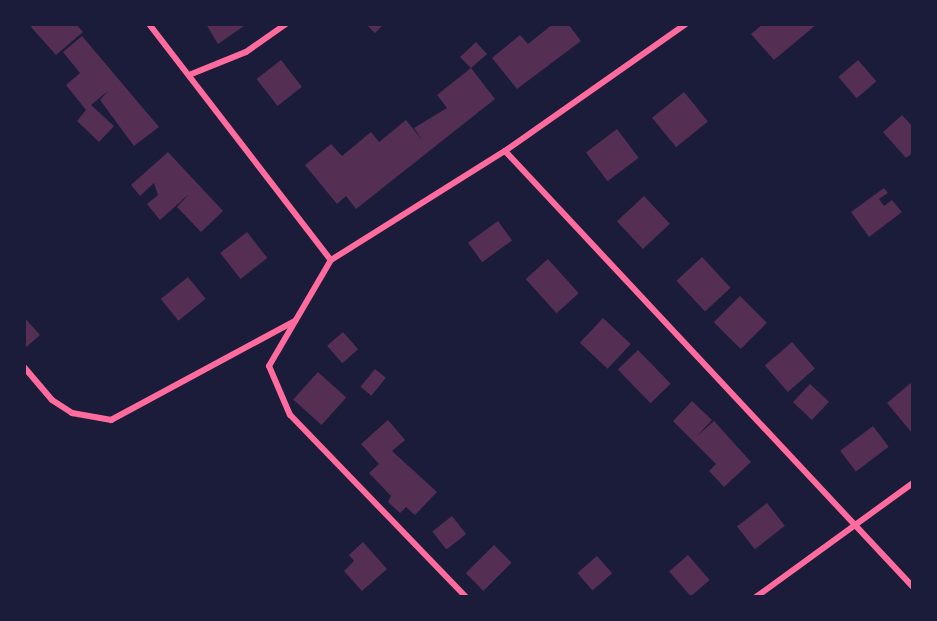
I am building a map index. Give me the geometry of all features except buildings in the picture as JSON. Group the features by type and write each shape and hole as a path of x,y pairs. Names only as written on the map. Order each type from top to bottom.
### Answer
{"street":[{"path":"149,24 331,260"},
{"path":"189,75 246,52 286,24"},
{"path":"466,597 290,415 269,366 331,260 505,151 686,24"},
{"path":"505,151 913,587"},
{"path":"24,367 52,400 72,413 111,420 295,321"},
{"path":"756,597 913,483"}]}
